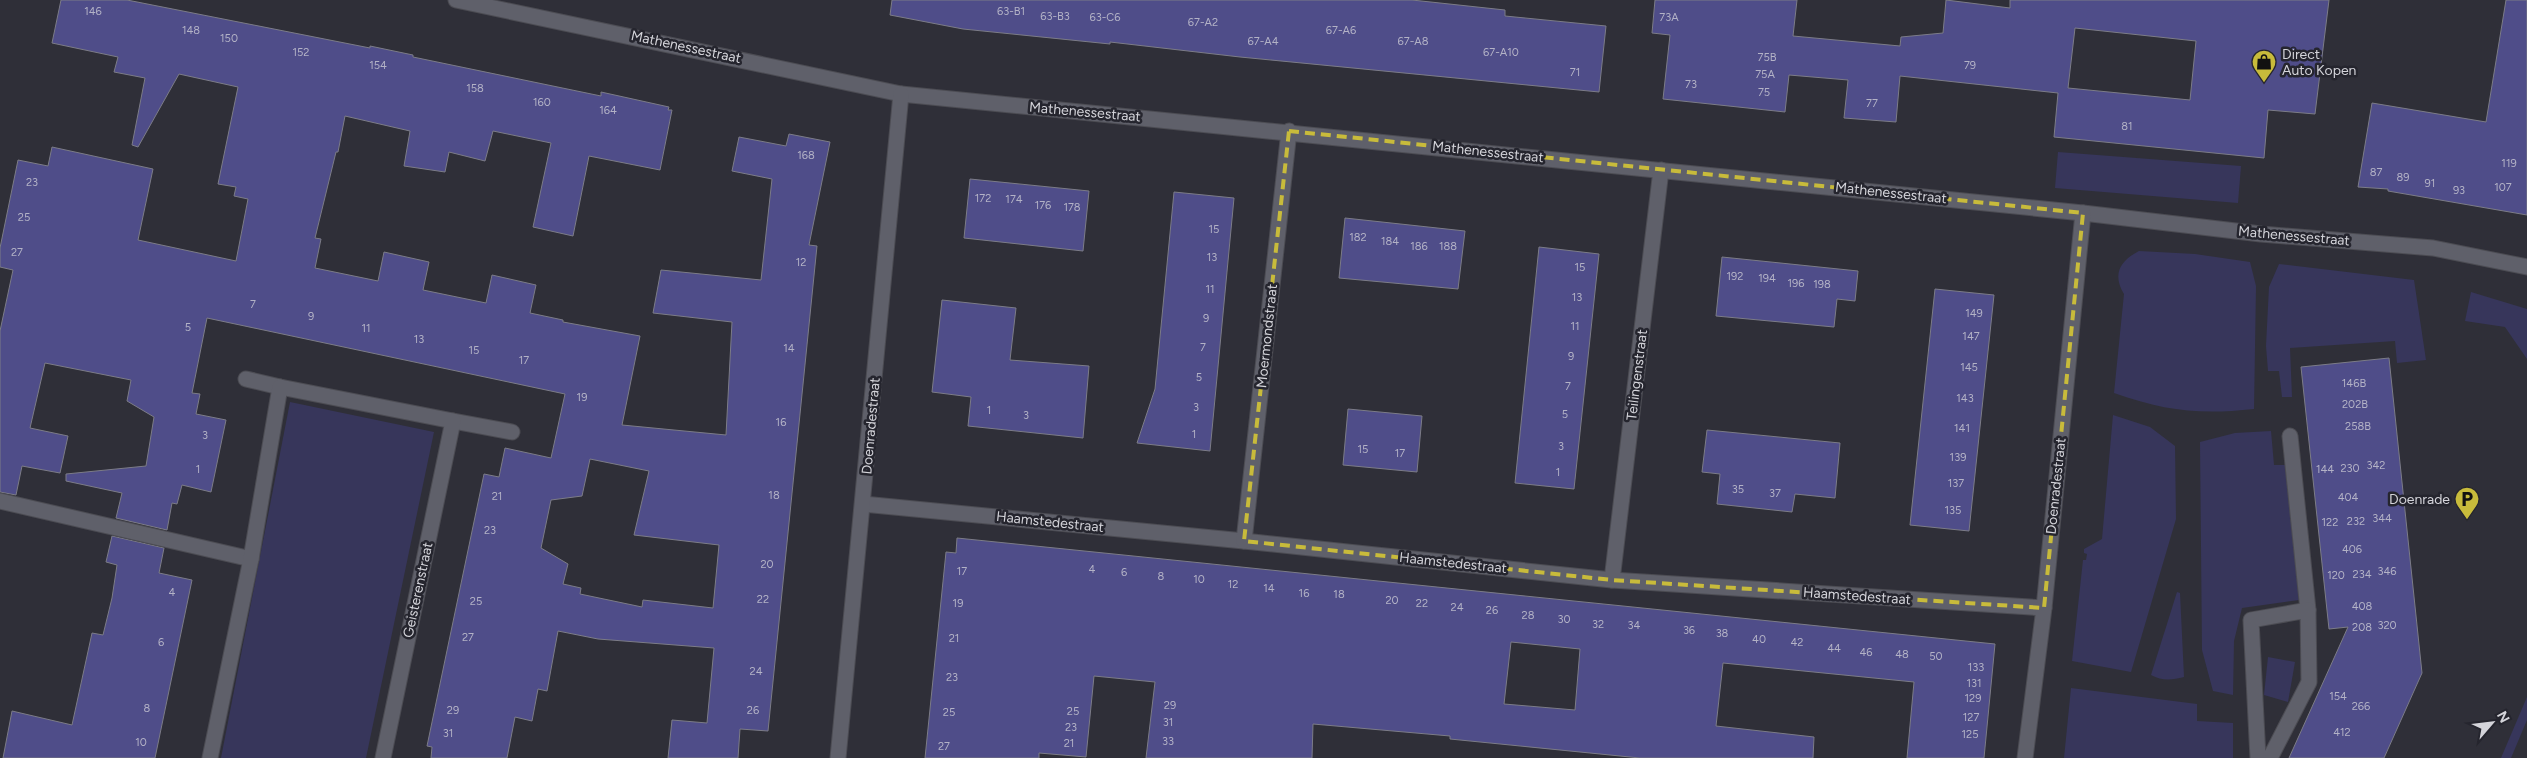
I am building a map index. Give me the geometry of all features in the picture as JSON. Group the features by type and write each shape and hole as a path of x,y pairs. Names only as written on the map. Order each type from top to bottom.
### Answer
{"street":[{"name":"Mathenessestraat","path":"456,0 900,94 1289,131 2083,213 2261,234 2433,248 2527,267"},
{"name":"Doenradestraat","path":"838,758 864,504 900,94"},
{"name":"Moermondstraat","path":"1244,541 1289,131"},
{"name":"Teilingenstraat","path":"1612,580 1661,170"},
{"name":"Doenradestraat","path":"2025,758 2044,608 2083,213"},
{"path":"246,379 512,432"},
{"path":"210,758 251,559 280,387"},
{"name":"Geisterenstraat","path":"383,758 453,421"},
{"path":"2270,758 2309,682 2308,610 2290,436"},
{"path":"0,501 251,559"},
{"name":"Haamstedestraat","path":"864,504 1244,541 1612,580 2044,608"},
{"path":"2258,758 2251,620 2308,610"}],"highlighted area":[{"path":"1289,131 2083,213 2044,608 1612,580 1244,541"}],"shaded area":[{"path":"2058,152 2241,166 2238,203 2055,188"},
{"path":"2139,251 2195,254 2250,262 2256,286 2254,409 2217,412 2183,410 2166,408 2114,393 2124,294 2120,287 2118,274 2127,259"},
{"path":"2279,264 2414,280 2426,360 2397,363 2395,341 2290,348 2292,397 2282,397 2279,371 2268,371 2266,346 2269,287"},
{"path":"2471,292 2527,309 2527,359 2505,327 2465,321"},
{"path":"290,402 434,432 366,758 221,758"},
{"path":"2113,415 2150,427 2175,446 2176,519 2131,672 2072,661 2083,560 2086,560 2087,554 2084,553 2084,549 2102,539"},
{"path":"2271,431 2274,465 2286,465 2299,600 2242,608 2234,641 2233,695 2213,691 2202,650 2200,442 2235,433"},
{"path":"2177,592 2180,593 2184,677 2163,679 2151,675"},
{"path":"2268,657 2295,662 2288,702 2264,695"},
{"path":"2071,688 2197,704 2197,721 2233,723 2233,758 2064,758"},
{"path":"2527,697 2527,720 2511,758 2501,758"}],"building":[{"path":"61,0 127,0 370,48 370,46 413,55 413,57 601,96 601,92 669,107 668,110 672,110 660,170 589,156 573,236 533,227 551,143 493,131 485,161 449,152 445,172 404,166 410,131 345,116 338,152 336,152 315,238 321,239 315,268 378,281 384,252 429,262 423,290 486,303 492,275 536,285 530,313 563,320 563,322 640,336 622,425 726,435 732,322 653,313 661,270 761,280 772,179 732,171 739,137 786,146 789,134 830,142 809,245 817,246 768,731 740,729 738,758 668,758 672,720 707,723 714,648 598,639 558,631 547,691 538,689 532,721 515,717 507,758 431,758 432,747 427,746 484,474 499,477 505,448 551,458 565,394 207,318 192,393 200,394 196,414 226,420 211,492 182,485 177,504 172,503 167,530 116,518 122,493 66,481 66,474 146,466 154,417 127,401 131,380 45,363 30,428 68,436 60,473 22,466 16,495 0,492 0,331 13,270 0,267 0,248 18,160 48,166 52,147 153,169 138,240 236,261 248,199 234,196 236,187 218,184 238,87 179,74 138,147 132,145 145,78 114,72 118,57 52,43","holes":["590,459 649,471 634,535 719,545 713,608 643,600 642,607 580,594 581,588 563,584 568,564 541,548 551,500 582,496"]},
{"path":"892,0 1412,0 1505,10 1505,16 1606,26 1599,92 1240,57 1110,42 1110,44 963,29 890,15"},
{"path":"1655,0 1797,0 1793,36 1900,46 1901,37 1943,33 1946,0 2010,8 2010,0 2329,0 2315,114 2268,110 2264,158 2054,137 2058,93 1900,76 1896,122 1844,118 1848,80 1789,75 1785,112 1663,99 1670,35 1652,33","holes":["2075,28 2196,41 2190,100 2068,88"]},
{"path":"2506,0 2527,0 2527,215 2388,191 2388,189 2358,187 2372,103 2486,122"},
{"path":"970,179 1089,191 1083,251 964,238"},
{"path":"1174,192 1234,198 1210,451 1137,443 1155,389"},
{"path":"1345,218 1465,231 1458,289 1339,278"},
{"path":"1539,247 1599,254 1574,489 1515,483"},
{"path":"1722,257 1858,271 1855,301 1837,299 1834,327 1716,316"},
{"path":"1935,289 1994,295 1969,531 1910,525"},
{"path":"942,300 1016,308 1010,360 1089,366 1083,438 968,426 971,397 932,392"},
{"path":"2389,358 2422,673 2384,758 2289,758 2348,627 2329,629 2301,367"},
{"path":"1348,409 1422,416 1417,472 1343,465"},
{"path":"1707,430 1840,443 1835,498 1795,494 1792,512 1717,504 1720,474 1702,472"},
{"path":"112,536 164,548 159,573 192,580 155,758 3,758 12,711 72,725 92,633 103,635 112,598 117,565 106,562"},
{"path":"957,538 1995,644 1984,758 1907,758 1914,682 1723,663 1716,726 1814,737 1813,758 1640,758 1450,739 1450,736 1313,724 1312,758 1146,758 1155,682 1094,676 1086,757 1039,753 1039,758 925,758 946,552 956,553","holes":["1511,642 1580,649 1575,710 1504,704"]}],"place":[{"name":"Direct Auto Kopen","path":"2264,83"},
{"name":"Doenrade","path":"2467,520"}]}
